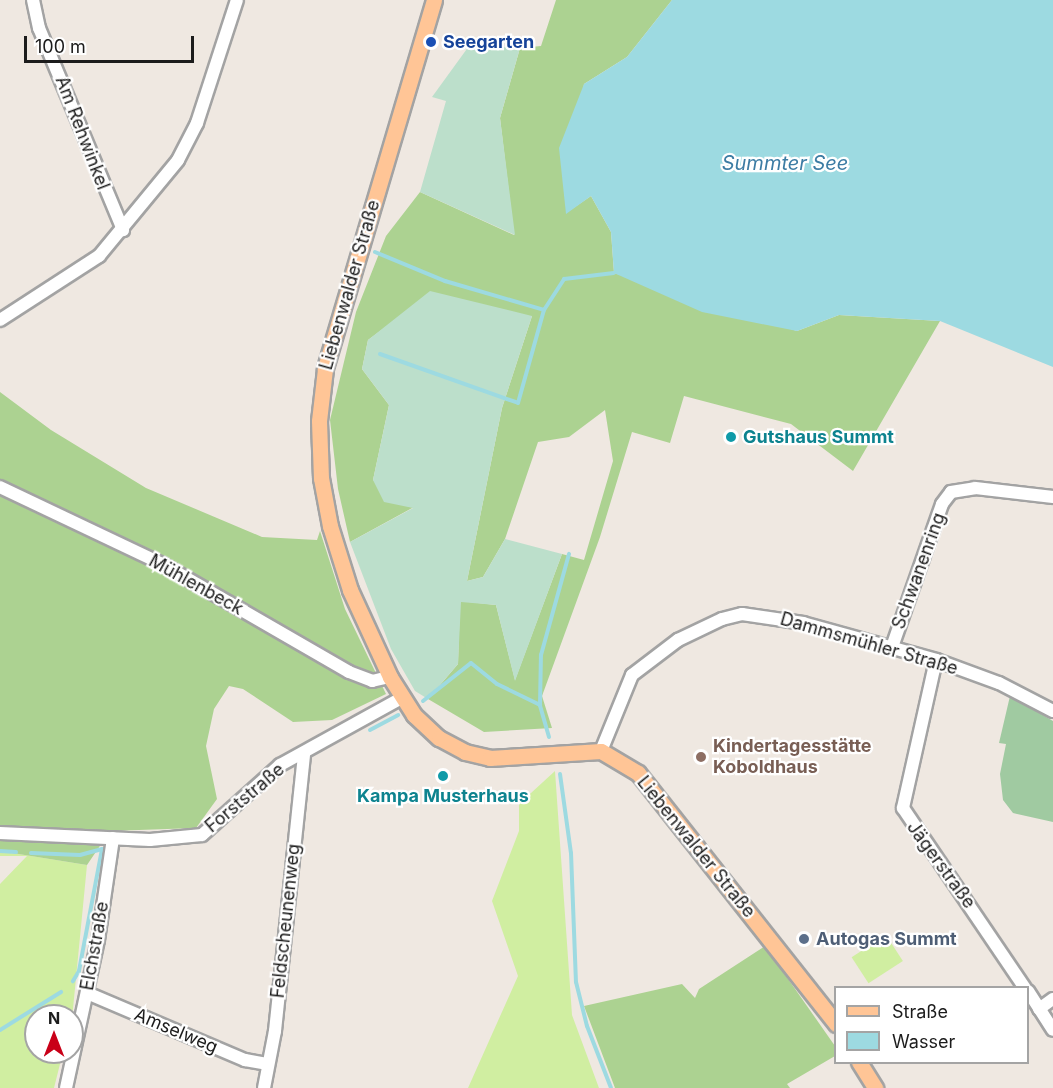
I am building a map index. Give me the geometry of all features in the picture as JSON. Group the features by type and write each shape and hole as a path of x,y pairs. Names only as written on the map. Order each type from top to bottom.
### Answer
{"main road":[{"name":"Liebenwalder Straße","path":"434,0 360,244 325,369 319,421 321,478 330,526 350,590 390,677 425,728 465,752 512,760 601,751 623,761 640,776 834,1021"},
{"path":"860,1064 875,1088"}],"street":[{"name":"Am Rehwinkel","path":"33,0 39,28 123,230"},
{"path":"0,320 99,256 123,230 178,160 197,123 237,0"},
{"name":"Mühlenbeck","path":"0,487 162,564 349,672 372,681 390,677"},
{"name":"Schwanenring","path":"892,647 942,504 951,492 975,488 1053,497"},
{"name":"Dammsmühler Straße","path":"601,751 632,675 678,640 722,618 764,615 892,647 999,683 1053,711"},
{"name":"Jägerstraße","path":"936,660 903,808 1024,986"},
{"name":"Forststraße","path":"0,833 185,839 202,835 264,777 403,697"},
{"name":"Feldscheunenweg","path":"264,1088 275,1031 304,754"},
{"name":"Elchstraße","path":"66,1088 87,993 113,838"},
{"name":"Amselweg","path":"87,993 245,1060 267,1064"},
{"name":"Jägerstraße","path":"1029,993 1053,1030"},
{"path":"1040,1009 1053,999"}],"green space":[{"path":"556,0 672,0 627,57 584,84 566,213 591,196 611,232 614,273 797,331 839,315 940,321 853,471 791,424 684,396 670,443 632,432 600,537 542,696 552,728 484,732 428,699 458,664 460,601 496,605 515,680 562,554 584,560 613,461 605,410 569,437 538,442 505,539 483,577 467,581 502,408 532,316 399,317 368,340 362,369 389,405 373,480 414,507 350,542 338,489 330,420 356,312 386,236 420,192 514,235 500,118 520,48 541,46"},
{"path":"469,46 520,48 500,118 515,235 420,192 446,101 432,97"},
{"path":"430,291 532,316 502,408 467,581 483,577 505,539 562,554 515,681 496,605 461,602 458,664 428,699 415,691 391,649 350,542 413,508 384,502 373,480 389,405 362,369 368,340"},
{"path":"0,392 51,430 146,488 262,537 317,540 320,531 345,609 386,694 332,720 293,722 243,689 229,686 214,709 206,746 217,799 196,828 110,831 87,865 0,851"},
{"path":"1010,696 1053,721 1053,822 1013,813 1003,800 1000,774 1006,744 999,743"},
{"path":"555,771 572,1015 599,1088 468,1088 518,976 492,901 519,831 519,804"},
{"path":"0,851 87,865 73,1004 24,1004 24,1064 60,1064 54,1088 0,1088 0,884 27,856 0,856"},
{"path":"886,935 903,961 868,983 852,957"},
{"path":"765,946 834,1045 834,1057 787,1084 790,1088 615,1088 584,1006 682,984 695,998 699,989"}],"water":[{"name":"Summter See","path":"672,0 1053,0 1053,367 940,321 839,315 797,331 702,312 614,273 611,232 591,196 566,214 559,148 584,84 627,57"}],"waterway":[{"path":"375,252 445,281 544,310 564,279 614,273"},
{"path":"380,354 518,403 544,310"},
{"path":"549,737 540,705 541,655 569,554"},
{"path":"423,701 471,663 497,684 540,705"},
{"path":"370,730 398,715"},
{"path":"560,774 571,853 576,982 587,1026 611,1088"},
{"path":"31,853 80,855 102,849 79,971 73,981"},
{"path":"0,851 16,852"},
{"path":"0,1030 61,992"}],"place":[{"name":"Seegarten","path":"431,42"},
{"name":"Gutshaus Summt","path":"731,437"},
{"name":"Kindertagesstätte Koboldhaus","path":"701,757"},
{"name":"Kampa Musterhaus","path":"443,776"},
{"name":"Autogas Summt","path":"804,939"}]}
